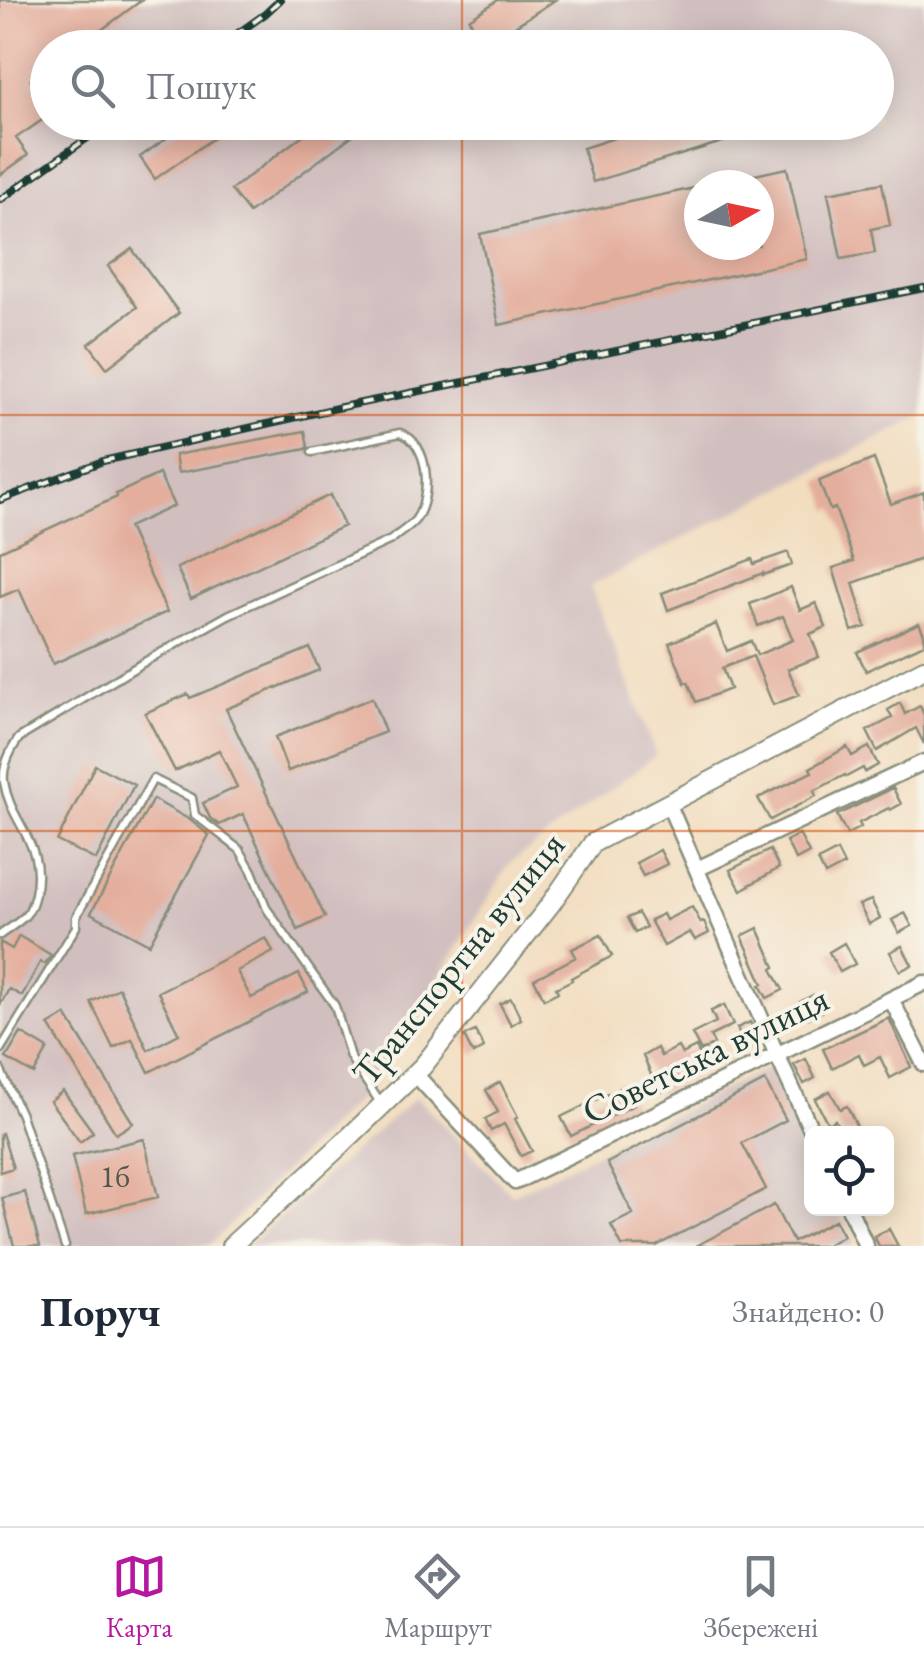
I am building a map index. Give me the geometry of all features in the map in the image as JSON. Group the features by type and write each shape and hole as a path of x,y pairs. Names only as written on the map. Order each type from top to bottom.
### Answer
{"street":[{"name":"Транспортна вулиця","path":"231,1246 415,1074 550,905 593,843 924,669"},
{"path":"697,870 924,762"},
{"path":"668,804 809,1126"},
{"name":"Советська вулиця","path":"415,1074 515,1182 924,983"},
{"path":"891,1000 924,1064"},
{"path":"852,1216 866,1246"}],"lane":[{"path":"0,935 27,914 38,881 30,838 4,782 9,753 19,738 228,615 391,540 414,522 422,506 425,479 421,451 407,436 400,434 312,452"},
{"path":"0,1050 76,928 76,917 153,778 192,798 195,815 240,850 266,909 335,1006 350,1057 382,1106"},
{"path":"0,1069 21,1115 65,1246"}],"shaded area":[{"path":"0,0 924,0 924,415 590,586 656,755 510,863 372,1085 208,1246 0,1246"},
{"path":"772,1066 804,1137 804,1216 840,1216 854,1246 247,1246 416,1097 512,1195"}],"building":[{"path":"0,0 142,0 101,30 30,30 30,128 16,138 28,155 0,175"},
{"path":"498,0 555,0 509,30 476,30 469,19"},
{"path":"164,140 210,140 155,179 140,157"},
{"path":"296,140 346,140 249,213 231,190"},
{"path":"608,140 729,140 593,182 583,148"},
{"path":"787,168 807,259 499,325 480,234 684,190 684,260 774,260 774,171"},
{"path":"882,183 890,225 871,229 875,253 841,259 828,193"},
{"path":"132,249 179,313 107,368 89,344 137,307 108,266"},
{"path":"305,431 306,449 178,473 175,455"},
{"path":"874,459 891,504 924,492 924,558 853,583 866,627 852,631 833,568 854,561 835,508 830,510 819,481"},
{"path":"159,474 174,506 128,527 167,612 53,664 19,589 0,597 0,551"},
{"path":"330,495 344,526 191,599 177,568"},
{"path":"788,552 792,565 668,610 662,593 752,559 754,564"},
{"path":"791,587 800,610 816,603 826,627 810,634 819,657 788,669 799,695 773,705 753,656 722,668 730,689 696,702 669,643 716,624 727,651 751,641 757,655 793,640 783,616 758,626 750,604"},
{"path":"919,623 924,644 866,671 857,652"},
{"path":"310,648 319,670 226,709 325,917 298,930 243,814 219,825 210,818 203,803 237,787 219,750 175,771 145,713"},
{"path":"372,698 385,732 288,771 275,737"},
{"path":"900,703 905,714 920,706 924,715 924,744 916,728 877,751 867,731 892,718 888,710"},
{"path":"847,747 852,756 869,747 878,765 845,775 814,791 816,796 770,820 758,798 812,772 810,768"},
{"path":"95,765 134,785 96,860 57,841"},
{"path":"893,788 901,804 859,823 861,827 847,834 837,815"},
{"path":"153,799 209,835 149,944 91,913"},
{"path":"799,834 809,853 796,860 786,841"},
{"path":"660,850 667,864 643,876 636,863"},
{"path":"770,850 779,868 741,890 730,870"},
{"path":"837,851 844,865 825,875 818,861"},
{"path":"871,900 880,918 869,924 859,905"},
{"path":"692,907 709,933 695,940 690,932 664,946 650,920 663,914 666,920"},
{"path":"638,913 646,927 635,933 627,918"},
{"path":"905,913 912,926 899,933 892,920"},
{"path":"758,928 783,990 767,998 742,936"},
{"path":"601,935 612,956 571,978 556,988 558,992 544,999 534,979 576,957 572,949"},
{"path":"19,936 51,955 45,964 40,962 22,996 9,989 0,1005 0,942 12,949"},
{"path":"266,938 273,952 237,971 251,998 299,974 308,992 149,1072 132,1039 113,1048 91,1002 119,988 148,1050 179,1034 158,992"},
{"path":"844,943 855,964 840,972 829,952"},
{"path":"902,946 912,965 900,971 890,952"},
{"path":"813,995 821,1012 808,1018 800,1002"},
{"path":"511,998 521,1019 511,1025 500,1004"},
{"path":"724,1005 733,1025 710,1036 714,1044 701,1051 692,1034 716,1022 711,1011"},
{"path":"66,1015 133,1123 116,1134 49,1025"},
{"path":"889,1018 911,1067 890,1078 880,1057 864,1065 859,1054 832,1068 823,1049"},
{"path":"750,1022 759,1042 746,1048 737,1028"},
{"path":"475,1031 484,1048 473,1054 464,1036"},
{"path":"21,1033 48,1049 34,1074 6,1058"},
{"path":"678,1047 682,1054 696,1047 706,1068 659,1093 643,1056 657,1048 661,1056"},
{"path":"806,1059 815,1078 804,1084 794,1065"},
{"path":"765,1081 786,1120 742,1143 766,1189 656,1246 622,1246 611,1225 633,1214 607,1163"},
{"path":"500,1082 532,1151 521,1156 504,1124 491,1131 485,1119 498,1112 486,1090"},
{"path":"624,1086 634,1105 571,1136 561,1117"},
{"path":"63,1091 93,1132 80,1142 50,1101"},
{"path":"830,1091 840,1109 847,1106 857,1126 838,1126 835,1120 828,1124 815,1099"},
{"path":"0,1134 13,1168 0,1172"},
{"path":"144,1139 158,1197 86,1214 72,1156"},
{"path":"25,1192 40,1246 14,1246 2,1198"},
{"path":"774,1205 793,1242 835,1220 843,1236 825,1246 696,1246"},
{"path":"889,1229 898,1246 879,1246 874,1236"}],"railway":[{"path":"242,30 280,0"},
{"path":"0,200 85,140"},
{"path":"0,500 103,461 337,408 924,288"}]}
